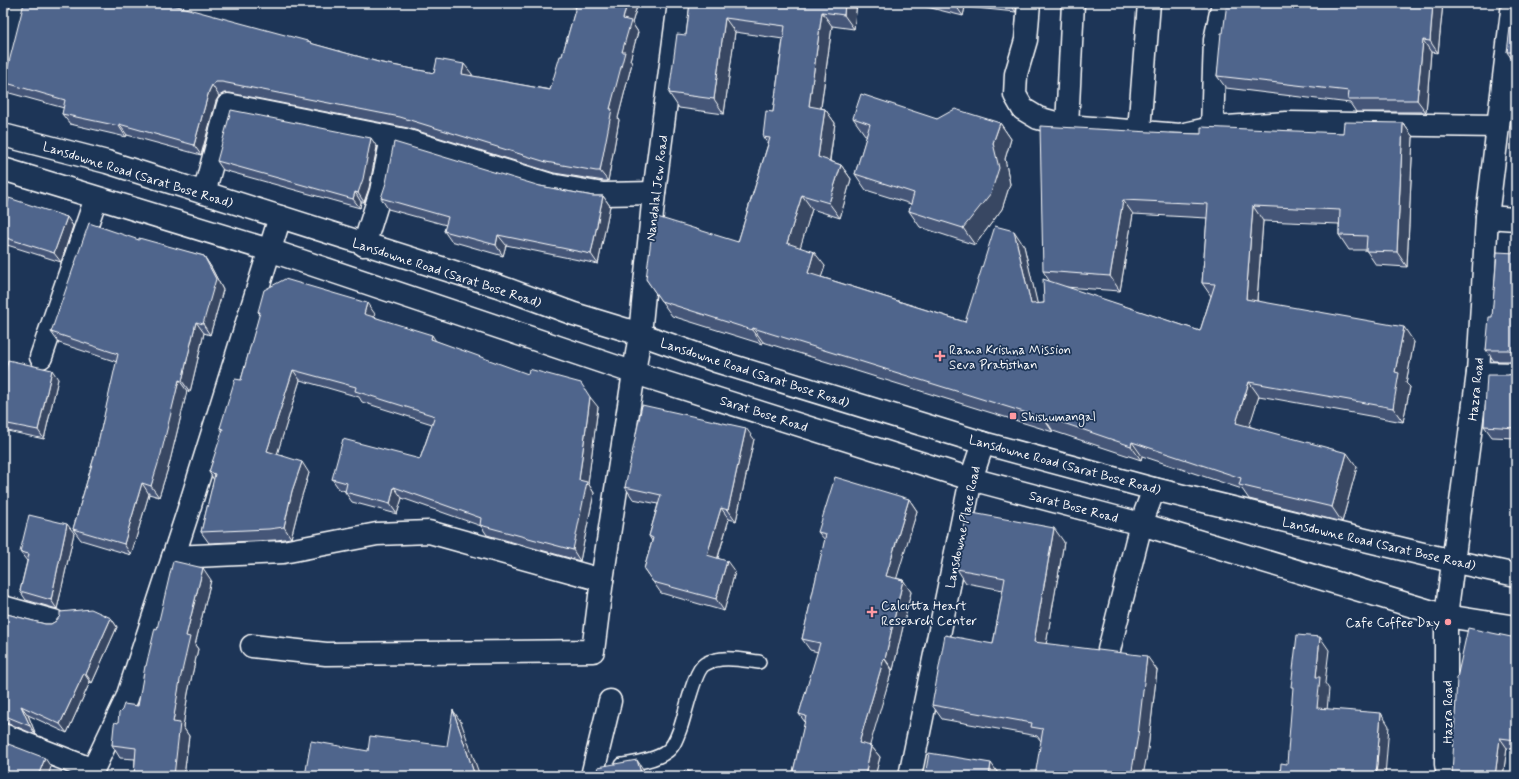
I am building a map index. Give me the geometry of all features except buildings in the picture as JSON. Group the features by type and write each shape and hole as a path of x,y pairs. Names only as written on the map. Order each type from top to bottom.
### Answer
{"street":[{"path":"3,74 22,3"},
{"name":"Nandalal Jew Road","path":"252,646 326,654 593,651 602,580 635,373 654,193 679,3"},
{"path":"1029,3 1026,40 1016,74 1015,94 1023,109 1038,118 1067,126 1180,135 1212,128 1286,123 1498,126"},
{"path":"1067,126 1074,3"},
{"path":"1139,131 1149,3"},
{"path":"1212,128 1215,40 1223,3"},
{"name":"Hazra Road","path":"1448,776 1446,764 1446,616 1452,561 1478,373 1487,217 1513,3"},
{"path":"204,193 228,105 404,140 551,185 603,194 654,193"},
{"name":"Lansdowne Road (Sarat Bose Road)","path":"3,135 107,162 364,245 498,286 574,314 640,334 716,361 983,443 1154,489 1516,575"},
{"path":"364,245 381,190 392,138"},
{"path":"3,169 269,250 635,373"},
{"path":"41,357 96,198"},
{"path":"3,735 91,773 127,698 280,217"},
{"path":"1487,217 1516,219"},
{"name":"Sarat Bose Road","path":"635,373 971,479 1141,524 1446,616 1516,627"},
{"path":"1478,373 1516,374"},
{"name":"Lansdowne Place Road","path":"910,776 971,479 983,443"},
{"path":"1109,650 1141,524 1154,489"},
{"path":"173,557 283,552 378,534 429,532 602,580"},
{"path":"3,607 54,621"},
{"path":"592,773 610,701"}],"lane":[{"path":"592,773 643,762 667,752 676,740 696,674 704,664 716,660 735,659 759,662"}],"place":[{"name":"Rama Krishna Mission Seva Pratisthan","path":"940,356"},
{"name":"Shishumangal","path":"1013,416"},
{"name":"Calcutta Heart Research Center","path":"872,612"},
{"name":"Cafe Coffee Day","path":"1448,622"}]}
